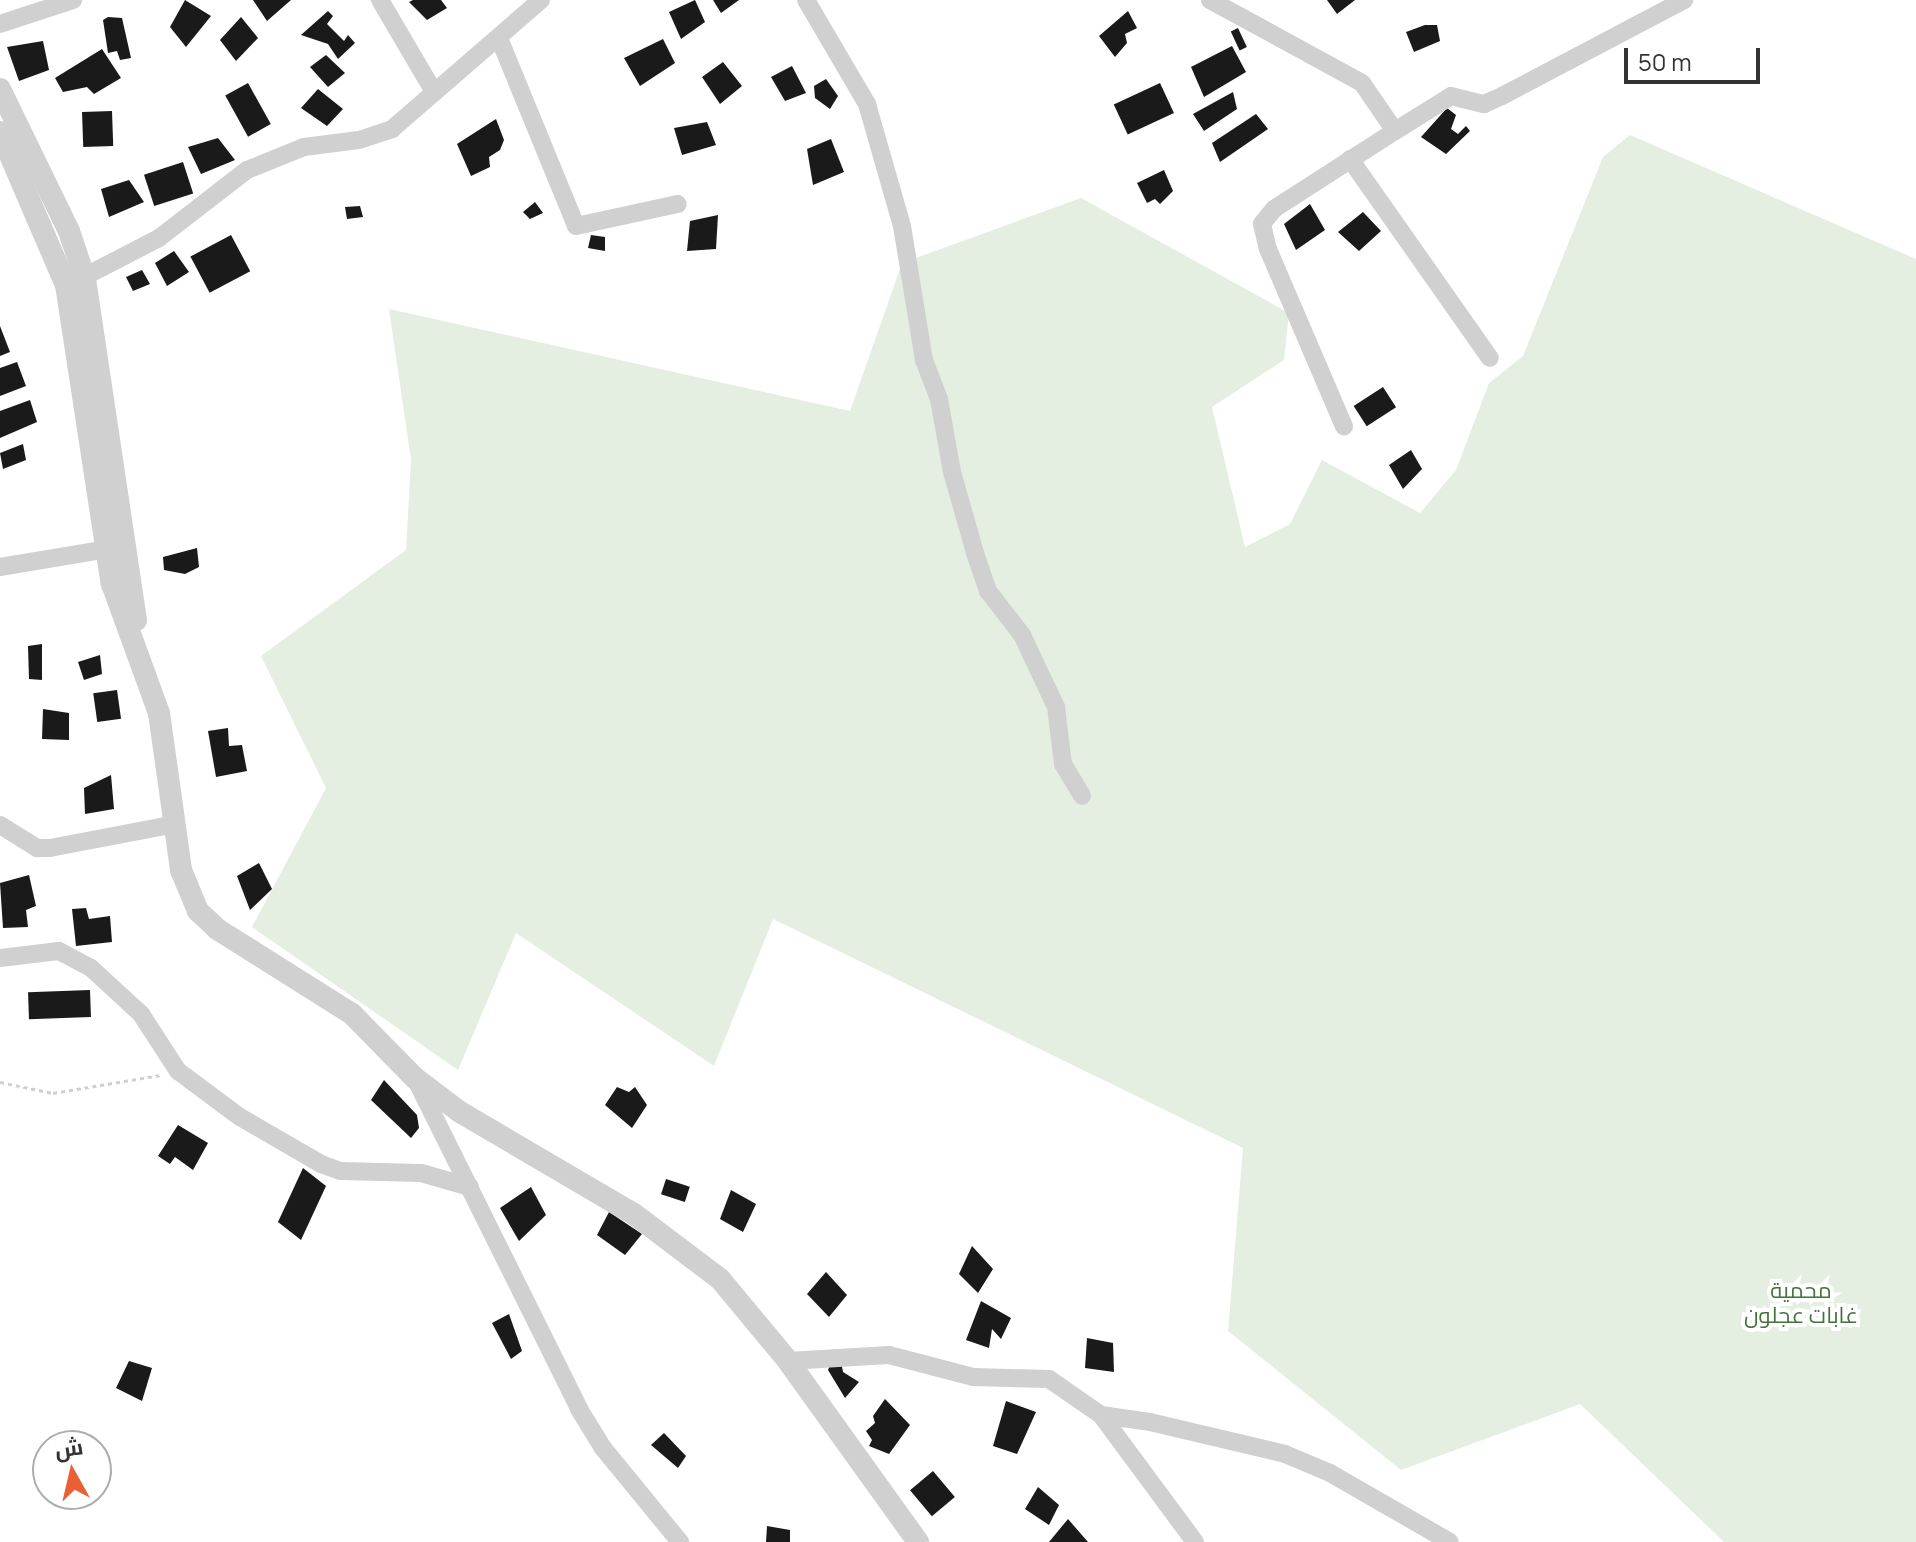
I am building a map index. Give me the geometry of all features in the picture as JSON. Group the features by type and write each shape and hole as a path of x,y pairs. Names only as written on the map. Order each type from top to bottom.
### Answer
{"street":[{"path":"0,24 73,0"},
{"path":"380,0 434,92"},
{"path":"75,282 159,238 247,170 304,147 359,140 392,129 541,0"},
{"path":"806,0 867,104 902,226 924,360 939,399 952,472 975,553 988,591 1022,635 1056,707 1063,764 1082,796"},
{"path":"1210,0 1362,83 1395,131"},
{"path":"1344,426 1262,233 1263,220 1274,209 1451,96 1484,104 1684,0"},
{"path":"499,38 576,226 678,204"},
{"path":"0,89 69,231 114,548 138,653 159,713 181,870 198,911 217,929 352,1014 415,1078 460,1112 683,1247 751,1313 918,1542"},
{"path":"0,132 75,282"},
{"path":"1350,159 1490,358"},
{"path":"0,567 114,548"},
{"path":"0,825 37,848 50,848 176,824"},
{"path":"0,958 59,951 91,968 141,1014 178,1071 240,1117 321,1164 340,1171 421,1173 470,1187"},
{"path":"415,1078 579,1409 603,1448 680,1542"},
{"path":"788,1361 868,1353 909,1357 985,1379 1049,1379 1101,1415 1195,1542"},
{"path":"1101,1415 1150,1422 1285,1454 1330,1473 1450,1542"}],"path":[{"path":"0,1082 53,1093 178,1071"}],"green space":[{"name":"محمية غابات عجلون","path":"1630,135 1916,259 1916,1542 1724,1542 1580,1404 1401,1470 1228,1331 1243,1148 773,919 714,1066 516,933 458,1070 252,927 326,788 261,656 406,550 411,460 389,309 850,411 902,263 1081,198 1289,313 1284,360 1212,407 1245,547 1290,524 1322,460 1420,513 1456,470 1489,383 1523,356 1603,157"}],"building":[{"path":"185,0 211,16 186,47 170,27"},
{"path":"253,0 291,0 267,21"},
{"path":"441,0 447,8 427,20 409,2"},
{"path":"695,0 705,22 681,39 669,12"},
{"path":"713,0 739,0 721,13"},
{"path":"1327,0 1355,0 1337,14"},
{"path":"328,11 333,16 327,24 344,41 348,35 355,43 338,59 328,44 301,35"},
{"path":"1128,11 1137,28 1125,34 1127,43 1115,57 1099,36"},
{"path":"108,17 122,18 131,58 120,60 117,51 108,53 103,20"},
{"path":"241,17 258,38 236,61 220,40"},
{"path":"1425,25 1437,25 1440,41 1414,52 1406,32"},
{"path":"1238,28 1247,47 1240,50 1231,31"},
{"path":"663,39 675,63 640,86 624,58"},
{"path":"43,41 49,70 19,81 7,47"},
{"path":"1232,46 1246,72 1204,97 1191,67"},
{"path":"102,49 121,78 94,94 87,87 63,92 55,78"},
{"path":"326,55 345,73 328,87 310,67"},
{"path":"723,62 742,86 720,104 702,77"},
{"path":"792,66 806,93 785,101 771,77"},
{"path":"826,79 838,96 830,109 815,98 814,86"},
{"path":"248,83 271,124 248,137 225,96"},
{"path":"1160,83 1174,113 1128,134 1114,105"},
{"path":"318,89 343,109 327,126 301,108"},
{"path":"1233,92 1237,109 1204,131 1193,114"},
{"path":"1447,108 1456,115 1451,129 1458,134 1466,126 1470,131 1446,154 1421,137"},
{"path":"112,111 113,146 83,147 82,112"},
{"path":"1256,114 1268,129 1220,162 1212,143"},
{"path":"496,119 504,140 500,150 489,157 490,167 471,176 457,144"},
{"path":"707,122 716,145 682,155 674,128"},
{"path":"218,138 235,160 201,174 188,147"},
{"path":"831,139 844,172 813,185 807,149"},
{"path":"183,162 193,193 154,206 144,175"},
{"path":"1164,170 1173,191 1160,204 1155,199 1147,203 1137,183"},
{"path":"129,180 144,202 109,217 101,189"},
{"path":"535,202 543,213 530,219 523,212"},
{"path":"1310,204 1325,230 1296,250 1284,224"},
{"path":"360,206 363,217 347,219 345,207"},
{"path":"1363,212 1381,231 1359,251 1338,232"},
{"path":"718,215 716,249 687,251 690,221"},
{"path":"231,235 250,271 210,293 190,257"},
{"path":"591,235 605,237 605,251 588,248"},
{"path":"174,251 189,272 167,286 155,263"},
{"path":"142,270 150,284 133,291 126,277"},
{"path":"0,326 10,352 0,356"},
{"path":"17,362 26,386 0,396 0,368"},
{"path":"1383,387 1396,407 1367,426 1354,406"},
{"path":"30,400 37,422 0,438 0,411"},
{"path":"23,444 26,460 3,469 0,453"},
{"path":"1411,450 1422,469 1403,489 1389,465"},
{"path":"197,548 199,567 185,574 164,570 163,557"},
{"path":"42,644 42,680 29,679 28,646"},
{"path":"100,655 102,674 84,680 78,662"},
{"path":"117,690 121,719 97,722 93,693"},
{"path":"43,709 69,713 69,740 42,739"},
{"path":"228,728 229,746 242,745 247,771 216,777 208,731"},
{"path":"111,775 114,809 85,814 84,788"},
{"path":"259,863 272,889 250,910 237,876"},
{"path":"29,875 36,906 26,910 28,927 3,928 0,883"},
{"path":"86,908 89,919 110,916 112,942 76,946 72,909"},
{"path":"90,990 91,1017 29,1019 28,992"},
{"path":"384,1080 417,1115 419,1128 411,1138 371,1100"},
{"path":"617,1087 629,1092 635,1087 647,1105 632,1128 605,1105"},
{"path":"178,1125 208,1143 193,1170 175,1157 170,1164 158,1156"},
{"path":"303,1168 326,1186 301,1240 278,1222"},
{"path":"666,1179 690,1187 685,1202 661,1194"},
{"path":"531,1187 546,1215 519,1241 500,1208"},
{"path":"731,1190 756,1204 743,1232 720,1219"},
{"path":"609,1212 642,1234 625,1255 597,1235"},
{"path":"972,1246 993,1269 978,1293 959,1274"},
{"path":"826,1272 847,1295 829,1317 807,1294"},
{"path":"981,1301 1011,1318 1001,1339 992,1329 989,1348 966,1340"},
{"path":"509,1314 522,1351 511,1359 492,1323"},
{"path":"1087,1338 1113,1343 1114,1372 1085,1368"},
{"path":"832,1360 841,1361 843,1372 859,1382 845,1398 828,1370"},
{"path":"129,1361 152,1368 142,1401 116,1388"},
{"path":"885,1399 910,1425 889,1454 869,1446 872,1440 866,1431 875,1423 873,1416"},
{"path":"1006,1401 1036,1412 1017,1454 993,1446"},
{"path":"664,1433 686,1456 678,1468 651,1445"},
{"path":"933,1471 955,1497 932,1516 910,1490"},
{"path":"1038,1487 1059,1505 1049,1525 1025,1509"},
{"path":"1068,1519 1088,1542 1049,1542"},
{"path":"767,1526 790,1530 790,1542 766,1542"}]}
